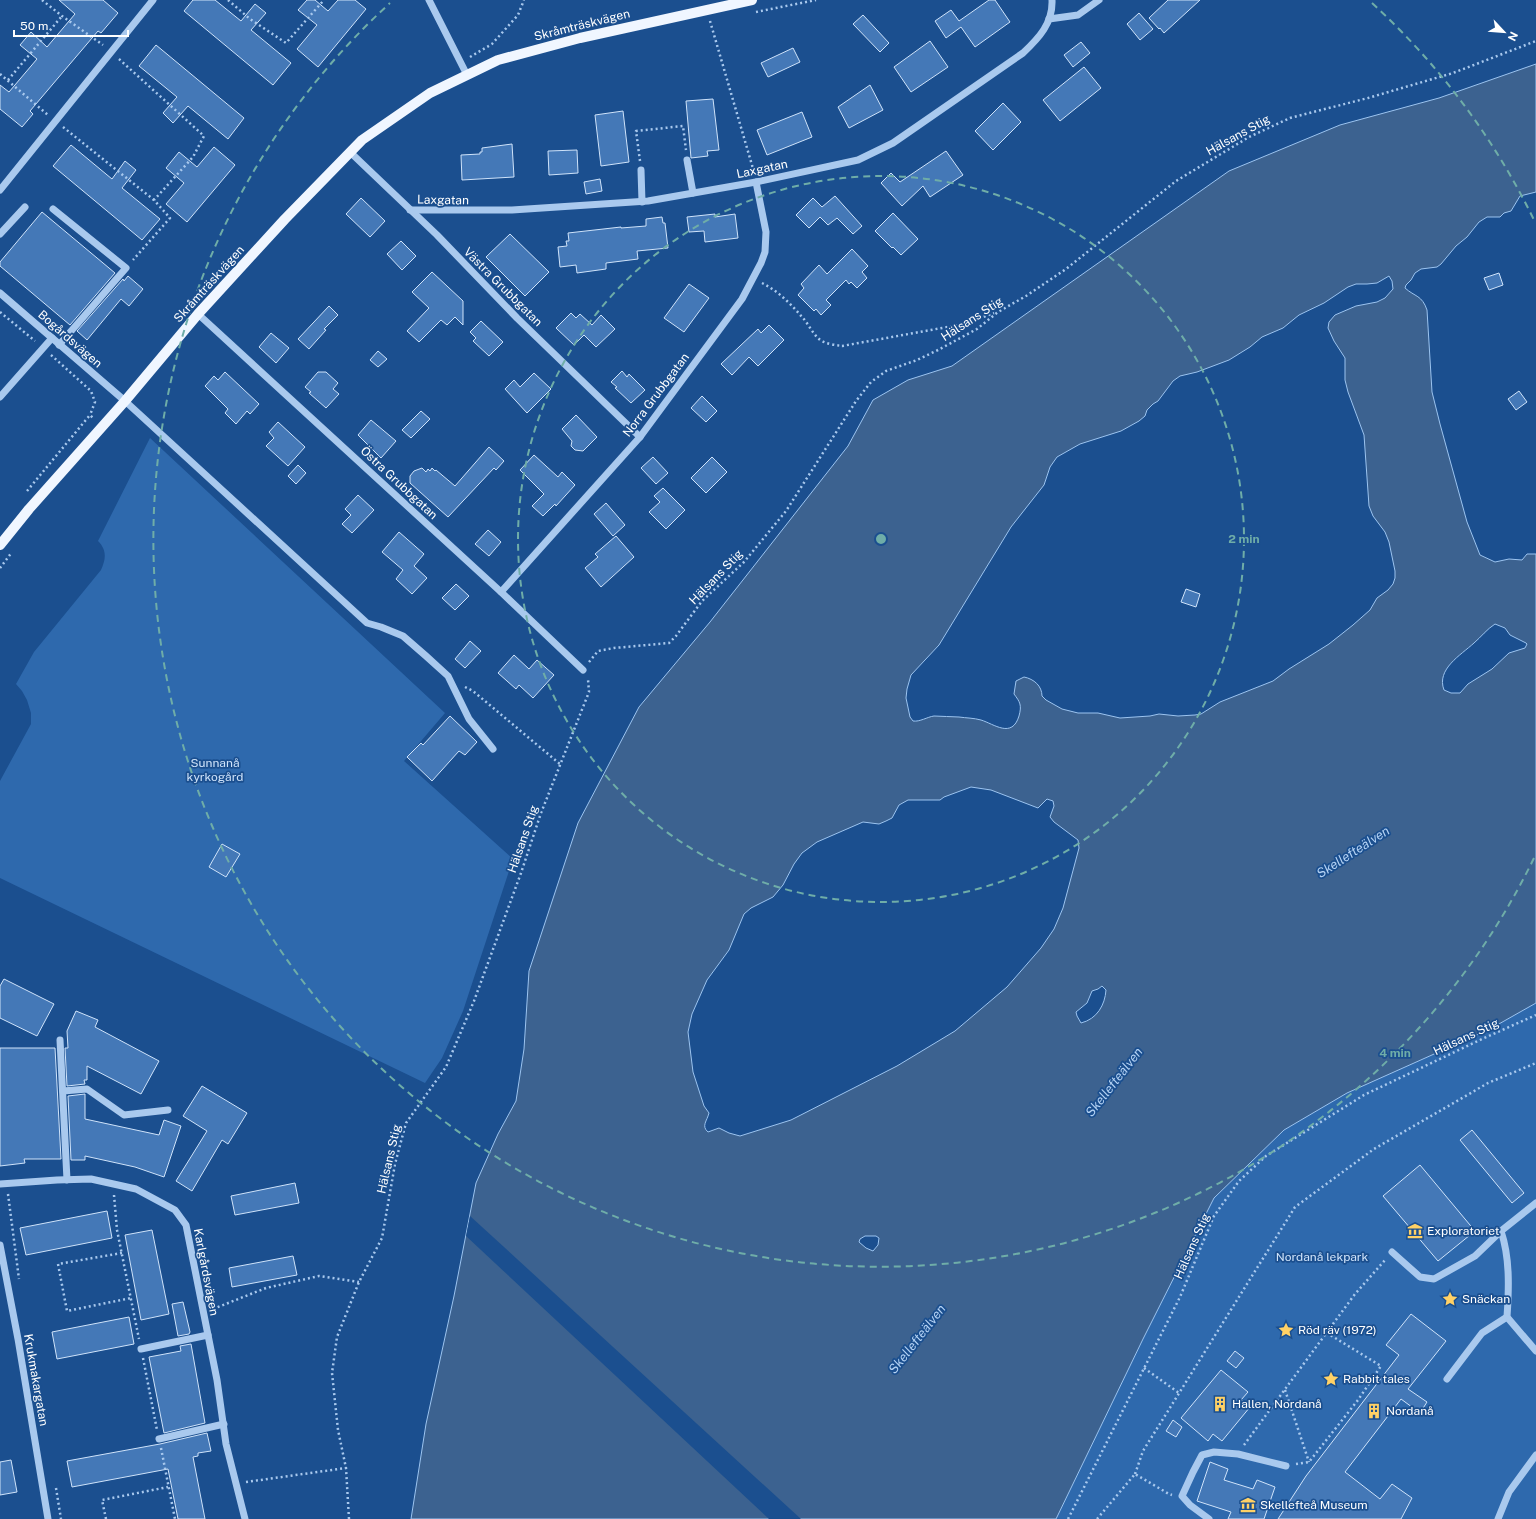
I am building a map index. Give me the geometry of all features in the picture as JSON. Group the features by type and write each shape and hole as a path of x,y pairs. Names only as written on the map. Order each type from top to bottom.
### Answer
{"main road":[{"name":"Skråmträskvägen","path":"0,545 29,509 125,401 198,314 285,219 362,140 430,93 498,60 580,38 752,0"}],"street":[{"path":"0,190 152,0"},
{"path":"429,0 467,75"},
{"name":"Laxgatan","path":"410,210 512,210 642,202 756,182 858,160 893,143 1023,53 1046,28 1052,11 1052,0"},
{"path":"1049,19 1078,15 1099,0"},
{"name":"Västra Grubbgatan","path":"350,152 517,318 640,437"},
{"path":"687,160 693,193"},
{"path":"641,170 642,202"},
{"name":"Norra Grubbgatan","path":"501,592 640,437 742,299 761,263 765,252 766,232 756,182"},
{"path":"0,234 25,207"},
{"path":"53,209 126,268 60,345"},
{"name":"Bogårdsvägen","path":"0,293 125,401 367,622 403,636 448,676"},
{"name":"Östra Grubbgatan","path":"198,314 501,592 583,670"},
{"path":"0,397 52,338"},
{"path":"448,676 469,719 493,748"},
{"path":"60,1040 67,1180"},
{"path":"63,1091 87,1089 124,1115 168,1110"},
{"name":"Karlgårdsvägen","path":"0,1184 91,1179 136,1189 175,1210 186,1225 208,1335 224,1424 226,1444 244,1519"},
{"path":"1392,1252 1420,1276 1434,1279 1475,1256 1501,1231 1536,1203"},
{"path":"1501,1231 1506,1247 1509,1292 1507,1317 1536,1351"},
{"name":"Krukmakargatan","path":"0,1245 17,1332 48,1519"},
{"path":"1447,1379 1482,1333 1507,1317"},
{"path":"141,1349 208,1335"},
{"path":"159,1439 224,1424"},
{"path":"1209,1519 1190,1505 1182,1496 1202,1455 1214,1452 1238,1454 1286,1466"},
{"path":"1498,1519 1509,1492 1536,1455"}],"path":[{"path":"42,0 111,52 204,136 193,157 154,200"},
{"path":"228,0 250,19 286,43 324,0"},
{"path":"461,62 492,44 518,15 524,0"},
{"path":"748,14 816,0"},
{"path":"707,9 756,182"},
{"path":"8,80 62,16"},
{"path":"703,24 711,22"},
{"name":"Hälsans Stig","path":"349,1519 346,1468 338,1430 332,1373 336,1337 359,1282 382,1238 395,1164 406,1122 446,1067 474,1001 521,873 540,813 589,692 588,680 583,670 598,651 669,643 702,601 744,562 786,511 856,401 871,382 886,370 917,360 956,342 998,312 1026,296 1066,269 1176,180 1249,137 1290,118 1368,98 1453,73 1536,41"},
{"path":"0,74 154,200 170,218 126,268"},
{"path":"641,170 636,132 683,126 687,160"},
{"path":"753,278 772,288 783,297 802,317 819,340 842,346 964,324 998,312"},
{"path":"0,312 91,391 95,402 90,415 22,496"},
{"path":"90,415 103,426"},
{"path":"448,676 473,691 560,764"},
{"name":"Hälsans Stig","path":"1068,1519 1180,1297 1214,1216 1238,1181 1266,1156 1364,1095 1536,1015"},
{"path":"1098,1519 1134,1474 1143,1451 1295,1207 1374,1148 1488,1083 1536,1063"},
{"path":"1238,1454 1355,1294 1392,1252"},
{"path":"122,1253 58,1264 67,1311 131,1298"},
{"path":"203,1313 266,1288 319,1276 359,1282"},
{"path":"1286,1466 1309,1462 1358,1400 1381,1366 1327,1333"},
{"path":"1144,1368 1179,1393"},
{"path":"1285,1389 1309,1462"},
{"path":"236,1485 248,1481 346,1468"},
{"path":"1134,1474 1169,1494 1182,1496"},
{"path":"106,1519 102,1500 168,1487"}],"green space":[{"name":"Sunnanå kyrkogård","path":"150,438 445,713 404,761 513,859 463,1011 442,1058 425,1083 0,878 0,781 31,724 31,713 27,700 16,684 34,652 101,570 105,555 101,544 98,541"},
{"name":"Nordanå lekpark","path":"1536,1003 1536,1519 1056,1519 1143,1339 1214,1198 1284,1130 1347,1093 1490,1029"}],"water":[{"name":"Skellefteälven","path":"1536,64 1536,192 1520,196 1511,211 1504,213 1500,217 1487,217 1479,222 1441,264 1437,267 1421,269 1415,273 1405,288 1423,302 1427,310 1432,392 1467,522 1480,555 1495,562 1509,559 1522,560 1527,554 1536,554 1536,1003 1490,1029 1347,1093 1284,1130 1214,1198 1143,1339 1056,1519 411,1519 426,1424 454,1296 476,1183 498,1134 516,1101 524,1049 529,971 578,823 639,707 710,622 848,446 873,400 908,380 952,366 1229,171 1340,125 1439,98","holes":["1389,276 1392,281 1393,289 1385,298 1377,302 1356,306 1335,315 1329,322 1328,328 1345,358 1345,380 1364,435 1369,506 1373,516 1385,532 1389,542 1395,571 1393,584 1388,590 1377,598 1370,610 1329,644 1273,681 1220,702 1201,714 1178,716 1159,714 1120,718 1098,713 1078,713 1062,709 1046,700 1042,696 1039,686 1031,679 1024,677 1016,681 1014,694 1019,702 1020,709 1016,723 1012,727 1002,728 981,720 959,717 934,716 913,721 910,717 906,698 911,675 939,645 1011,527 1044,485 1050,467 1057,457 1080,444 1121,431 1139,421 1145,416 1147,410 1158,401 1173,381 1180,376 1197,372 1229,360 1250,347 1262,337 1283,328 1299,315 1324,303 1348,287 1356,284 1377,283","1495,624 1505,628 1510,635 1527,644 1525,648 1509,653 1492,669 1468,684 1460,693 1451,693 1444,690 1442,682 1443,675 1451,663","971,787 991,790 1038,808 1047,799 1053,801 1054,806 1050,817 1054,822 1078,840 1079,848 1063,908 1054,929 1041,948 1007,987 955,1031 897,1066 791,1120 740,1136 719,1128 708,1132 705,1128 705,1123 709,1113 704,1106 693,1072 688,1032 692,1014 707,980 729,950 744,914 751,908 773,897 783,885 794,864 802,853 817,842 863,822 879,824 886,821 892,818 899,805 908,800 940,800 944,797","1102,986 1106,990 1104,1001 1096,1015 1081,1023 1076,1012 1087,1003 1092,991","865,1236 876,1236 879,1238 878,1245 873,1251 866,1248 859,1242 860,1239"]}],"pier":[{"path":"470,1216 801,1519 769,1519 466,1236"}],"building":[{"path":"59,0 103,0 118,13 101,33 98,31 30,111 33,114 22,127 0,109 0,85 9,92 37,59 20,45 31,32 47,47 75,14"},
{"path":"193,0 215,0 241,21 255,4 266,13 251,30 291,63 273,85 184,11"},
{"path":"307,0 315,0 328,11 338,0 355,0 366,9 318,67 297,49 317,25 298,10"},
{"path":"989,0 995,0 1010,22 975,47 961,27 946,38 935,21 951,10 959,21"},
{"path":"1168,0 1200,0 1164,33 1149,18"},
{"path":"1139,13 1153,29 1140,40 1127,24"},
{"path":"863,15 889,43 880,52 853,24"},
{"path":"930,41 948,67 911,92 894,67"},
{"path":"1081,42 1090,53 1073,67 1064,55"},
{"path":"156,45 244,118 228,139 188,106 173,123 163,113 177,97 139,66"},
{"path":"793,48 800,62 768,77 761,63"},
{"path":"1084,67 1101,88 1060,121 1043,100"},
{"path":"870,85 883,110 849,128 838,107"},
{"path":"713,99 719,150 707,151 708,156 691,158 686,101"},
{"path":"1003,103 1021,122 993,150 975,131"},
{"path":"623,111 629,162 601,166 595,115"},
{"path":"802,112 812,137 767,155 757,130"},
{"path":"512,144 514,177 462,180 461,155 480,154 480,152 482,152 482,148"},
{"path":"71,145 112,179 125,161 136,170 122,188 160,219 142,240 53,166"},
{"path":"214,147 235,165 187,222 166,204 184,183 166,168 179,152 197,167"},
{"path":"577,150 578,173 549,175 548,151"},
{"path":"946,151 963,175 930,197 923,186 902,206 881,183 891,173 900,182"},
{"path":"600,179 602,191 586,194 584,182"},
{"path":"835,196 862,226 853,234 837,218 828,225 820,217 809,228 796,215 813,198 822,207"},
{"path":"361,198 385,221 370,237 346,214"},
{"path":"42,212 115,273 70,325 0,266 0,262"},
{"path":"893,213 918,239 901,255 875,231"},
{"path":"715,214 715,217 735,214 738,238 705,242 704,231 689,232 687,217"},
{"path":"662,217 663,223 665,223 668,248 637,251 638,259 606,263 606,269 577,273 576,265 560,267 558,247 567,246 566,241 569,241 568,233 621,227 646,226 646,219"},
{"path":"510,234 549,272 525,296 486,257"},
{"path":"401,241 416,256 402,270 387,254"},
{"path":"852,249 868,266 862,272 867,278 857,288 851,282 849,284 846,280 826,300 831,305 821,315 816,309 814,311 798,295 804,288 801,284 819,265 827,274"},
{"path":"432,272 463,301 463,325 455,317 447,325 441,320 419,342 407,331 429,308 412,292"},
{"path":"1499,273 1503,285 1489,290 1484,278"},
{"path":"128,276 143,289 129,306 121,299 87,340 77,331 123,279 124,281"},
{"path":"689,284 709,298 684,332 664,318"},
{"path":"329,306 338,315 324,329 326,330 309,349 298,339"},
{"path":"571,313 576,318 580,314 592,325 601,315 615,329 596,347 584,335 574,345 556,328"},
{"path":"481,321 503,342 489,356 473,341 476,338 470,332"},
{"path":"769,325 784,340 758,366 749,357 732,375 721,364 758,329 761,333"},
{"path":"271,333 289,348 276,363 259,347"},
{"path":"378,351 387,359 378,367 370,360"},
{"path":"622,371 627,377 629,374 645,390 631,403 615,388 617,387 611,382"},
{"path":"225,372 259,404 250,414 247,411 236,424 225,413 228,409 205,386 214,376 218,380"},
{"path":"318,372 326,372 338,383 333,389 339,394 326,408 309,393 311,392 305,387"},
{"path":"534,373 551,389 527,413 505,389 514,380 520,387"},
{"path":"1519,391 1527,402 1516,410 1508,399"},
{"path":"702,396 717,411 706,422 691,408"},
{"path":"421,411 430,419 411,438 402,430"},
{"path":"576,415 597,437 583,451 575,450 571,446 572,441 562,429"},
{"path":"371,420 396,441 381,458 358,435"},
{"path":"278,422 305,447 288,466 266,446 274,438 269,432"},
{"path":"489,447 504,461 496,470 494,468 448,517 410,483 410,476 414,471 422,468 426,472 428,469 430,471 432,468 455,486"},
{"path":"534,455 558,477 562,472 575,485 556,506 555,504 543,516 532,506 544,494 520,470"},
{"path":"653,457 668,473 656,484 641,468"},
{"path":"712,457 727,472 706,493 691,478"},
{"path":"298,465 306,473 296,484 288,476"},
{"path":"663,488 685,510 666,529 649,512 660,502 654,496"},
{"path":"358,495 374,510 352,533 342,524 351,515 345,509"},
{"path":"606,503 625,525 613,536 594,514"},
{"path":"488,530 501,542 489,556 475,544"},
{"path":"399,532 424,554 414,566 427,578 412,594 396,579 403,570 382,552"},
{"path":"616,536 634,557 601,587 585,568 598,557 595,554"},
{"path":"456,584 469,596 455,610 442,598"},
{"path":"1186,589 1200,594 1196,607 1181,602"},
{"path":"470,641 481,651 465,668 455,659"},
{"path":"514,655 529,669 537,660 554,675 533,698 519,685 516,689 498,673"},
{"path":"450,716 477,742 465,755 459,751 432,781 407,757 421,743 423,745"},
{"path":"222,844 240,854 226,877 209,867"},
{"path":"4,979 54,1004 37,1036 0,1018 0,986"},
{"path":"76,1011 98,1020 95,1027 159,1061 141,1094 87,1066 87,1080 84,1080 85,1084 67,1086 65,1048 68,1048 67,1031"},
{"path":"0,1048 55,1048 61,1159 24,1159 25,1163 0,1166"},
{"path":"202,1086 247,1113 228,1144 222,1140 192,1191 176,1181 207,1131 183,1116"},
{"path":"85,1094 85,1119 159,1135 164,1120 181,1126 164,1177 135,1167 85,1156 85,1160 71,1160 68,1096"},
{"path":"1472,1130 1524,1193 1512,1203 1460,1140"},
{"path":"1420,1165 1475,1231 1438,1261 1383,1196"},
{"path":"295,1183 299,1203 235,1215 231,1196"},
{"path":"107,1211 112,1238 26,1255 20,1228"},
{"path":"152,1230 169,1314 141,1320 125,1235"},
{"path":"293,1256 297,1275 232,1287 229,1268"},
{"path":"183,1302 190,1332 189,1334 178,1336 172,1304"},
{"name":"Nordanå","path":"1411,1314 1446,1341 1408,1389 1427,1402 1420,1413 1401,1399 1345,1472 1380,1499 1392,1484 1412,1498 1401,1519 1278,1519 1306,1476 1399,1355 1386,1345"},
{"path":"129,1317 134,1344 57,1359 52,1332"},
{"path":"191,1344 205,1423 164,1433 149,1357 181,1351 180,1346"},
{"path":"1235,1351 1244,1358 1236,1368 1227,1361"},
{"name":"Hallen, Nordanå","path":"1221,1370 1248,1392 1241,1400 1250,1407 1222,1441 1213,1434 1208,1441 1181,1418"},
{"path":"1173,1420 1182,1427 1176,1437 1166,1431"},
{"path":"207,1433 211,1451 198,1453 198,1456 193,1457 205,1519 178,1519 168,1469 72,1487 67,1461 160,1444"},
{"path":"11,1460 17,1492 0,1495 0,1462"},
{"path":"1210,1462 1228,1469 1224,1480 1253,1489 1257,1480 1275,1487 1264,1519 1228,1519 1231,1512 1197,1501"}],"place":[{"name":"Exploratoriet","path":"1415,1231"},
{"name":"Snäckan","path":"1450,1299"},
{"name":"Röd räv (1972)","path":"1286,1330"},
{"name":"Rabbit tales","path":"1331,1379"},
{"name":"Hallen, Nordanå","path":"1220,1404"},
{"name":"Nordanå","path":"1374,1411"},
{"name":"Skellefteå Museum","path":"1248,1505"}]}
